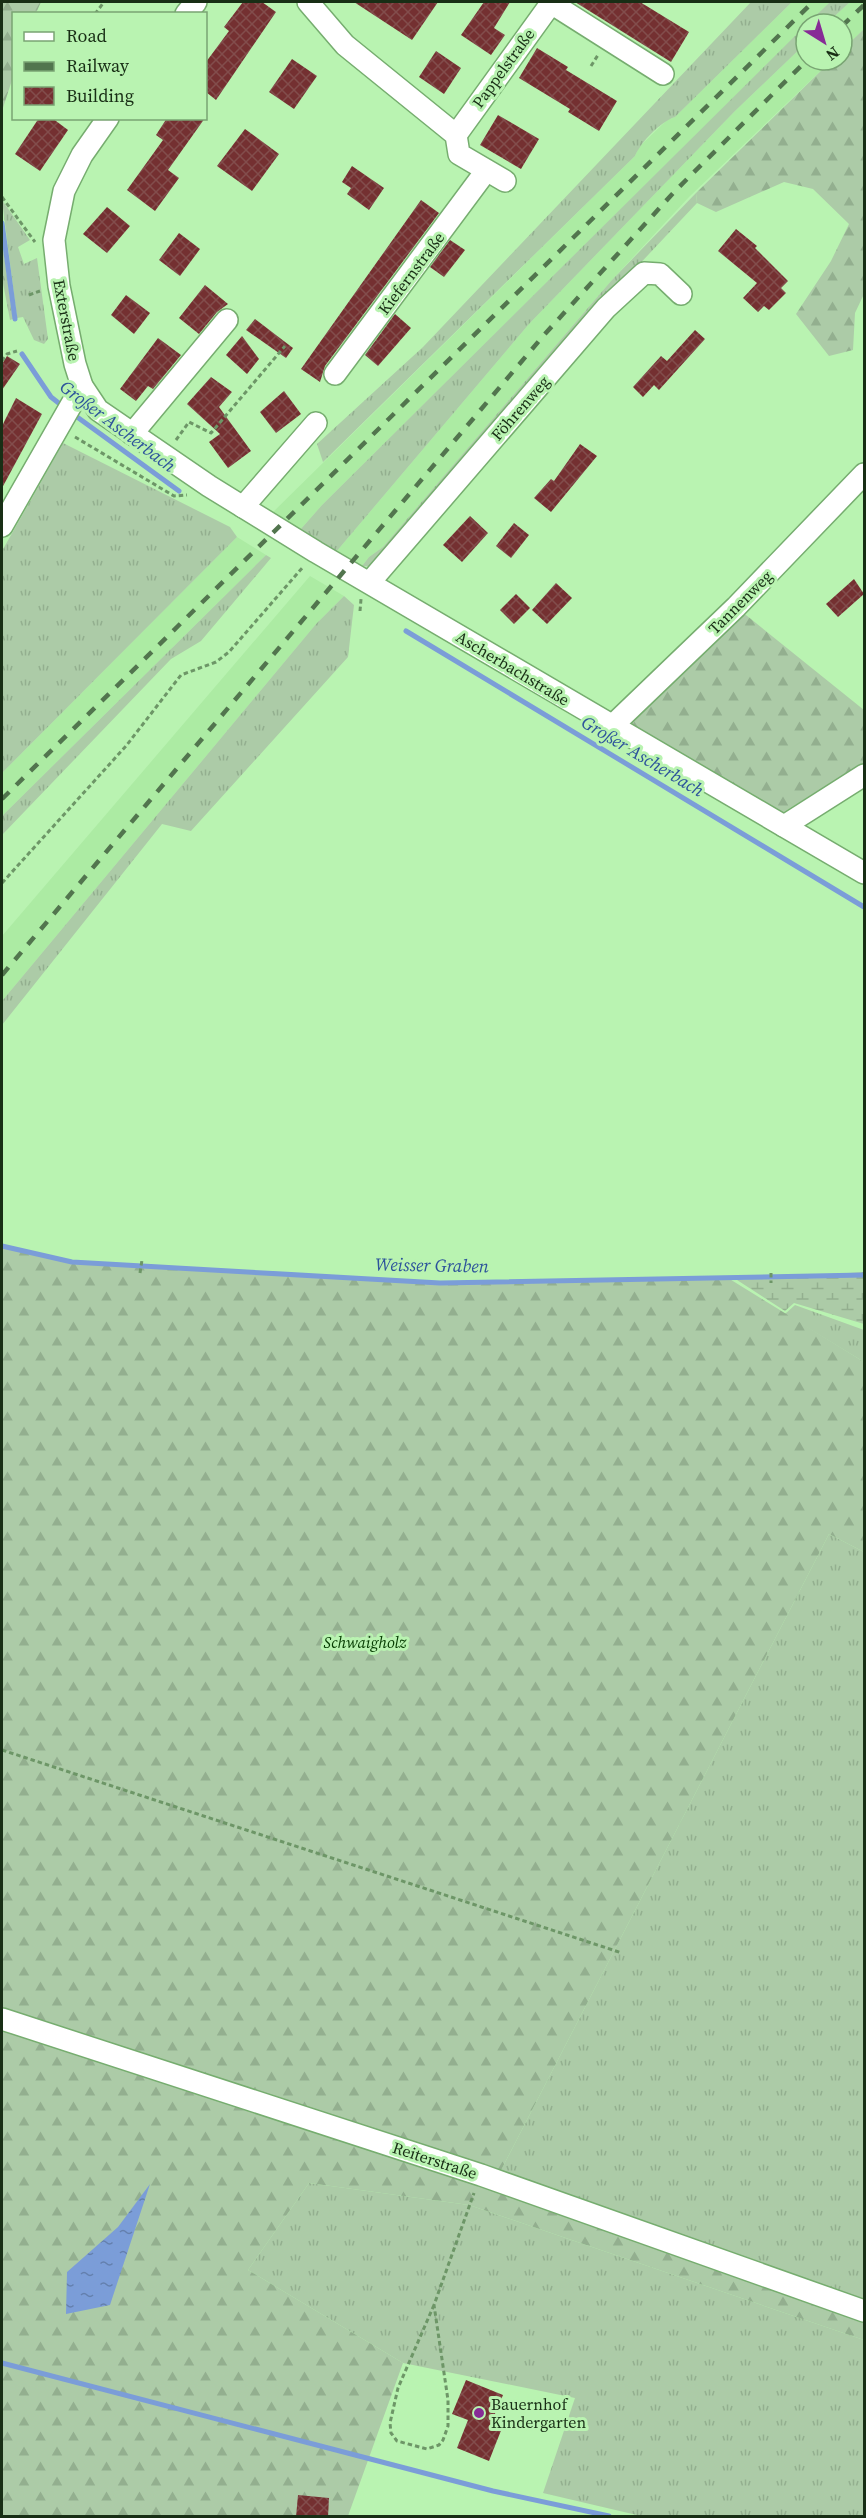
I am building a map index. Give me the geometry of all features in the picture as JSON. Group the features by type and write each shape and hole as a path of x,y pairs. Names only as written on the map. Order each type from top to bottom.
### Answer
{"street":[{"name":"Kiefernstraße","path":"308,2 345,45 456,135 459,154 496,176 335,374"},
{"name":"Pappelstraße","path":"456,135 552,2"},
{"path":"552,2 663,74"},
{"name":"Exterstraße","path":"107,120 82,155 64,191 54,240 59,286 75,364 82,386 98,410 250,511"},
{"name":"Föhrenweg","path":"366,589 606,308 644,273 660,274 681,294"},
{"path":"132,434 227,320"},
{"path":"2,526 82,386"},
{"path":"250,511 316,423"},
{"name":"Tannenweg","path":"612,726 736,607 864,474"},
{"name":"Ascherbachstraße","path":"250,511 316,552 366,589 612,726 864,873"},
{"path":"784,826 864,775"},
{"name":"Reiterstraße","path":"2,2019 481,2175 864,2311"}],"path":[{"path":"2,197 23,223 37,246"},
{"path":"164,456 189,422 211,432 285,346"},
{"path":"2,361 7,354 17,351"},
{"path":"58,428 174,496"},
{"path":"2,881 126,746 181,675 216,662 229,652 316,552"},
{"path":"360,611 366,589"},
{"path":"140,1273 142,1260"},
{"path":"771,1273 771,1283"},
{"path":"2,1750 622,1953"},
{"path":"434,2306 448,2400 448,2426 439,2445 427,2450 397,2441 391,2433 390,2423 398,2388 434,2306 481,2175"}],"shaded area":[{"path":"792,2 830,2 820,12 794,12 794,38 322,505 300,530 270,515 635,156 638,148 667,120 675,117"},
{"path":"850,2 864,2 864,29 854,39 854,12 839,12"},
{"path":"794,54 794,72 819,72 689,197 611,281 383,547 369,557 362,566 336,552 529,324 735,111"},
{"path":"237,537 266,555 2,816 2,773"},
{"path":"310,576 344,596 316,624 2,1001 2,936"}],"green space":[{"path":"2,2 41,2 36,12 12,12 12,80 2,111"},
{"path":"751,2 792,2 675,117 663,123 652,133 635,156 323,462 317,444 423,347"},
{"path":"830,2 850,2 839,12 820,12"},
{"path":"864,29 864,294 855,313 853,350 829,356 796,314 831,261 849,224 813,189 784,182 716,212 697,203 696,193 820,72 854,72 854,39"},
{"path":"794,37 794,54 735,111 529,324 336,552 300,530 322,505"},
{"path":"696,193 697,203 617,288 376,567 362,566 369,557 383,547 611,281"},
{"path":"2,200 30,240 18,247 24,264 37,258 48,339 44,344 34,340 23,317 17,318"},
{"path":"2,240 13,319 10,320 2,278"},
{"path":"63,443 230,527 237,537 2,773 2,551"},
{"path":"266,555 271,558 201,641 171,659 2,835 2,816"},
{"path":"344,596 354,605 348,657 191,831 162,824 2,1025 2,1001 316,624"},
{"path":"736,607 864,710 864,763 782,813 622,720"},
{"name":"Schwaigholz","path":"2,1246 72,1262 440,1283 728,1278 864,1362 864,1552 829,1534 496,2180 864,2311 864,2340 469,2205 309,2183 248,2270 403,2363 348,2516 2,2516"},
{"path":"864,1272 864,1324 794,1303 785,1311 737,1280"},
{"path":"795,1305 864,1330 864,1362 785,1314"},
{"path":"829,1534 864,1552 864,2311 496,2180"},
{"path":"309,2183 469,2205 864,2340 864,2516 641,2516 543,2493 575,2398 403,2363 248,2270"}],"water":[{"path":"150,2184 110,2305 66,2314 67,2272 118,2227"}],"building":[{"path":"243,2 262,2 276,12 216,100 207,93 207,61 229,31 224,27"},
{"path":"354,2 438,2 412,40"},
{"path":"484,2 510,2 494,28 505,35 491,55 461,35"},
{"path":"575,2 640,2 689,32 671,62"},
{"path":"537,48 568,67 566,70 617,101 599,131 568,112 570,109 519,78"},
{"path":"436,51 461,68 444,94 419,77"},
{"path":"292,59 317,76 294,109 269,92"},
{"path":"498,115 539,139 521,169 480,145"},
{"path":"38,120 55,120 68,130 40,171 15,154"},
{"path":"166,120 204,120 168,170 179,178 155,211 127,190 163,140 156,135"},
{"path":"245,129 279,154 252,191 217,166"},
{"path":"352,166 384,188 369,210 347,194 351,188 342,182"},
{"path":"421,200 439,213 325,366 320,382 301,369"},
{"path":"107,207 130,226 107,253 83,234"},
{"path":"736,229 757,246 755,248 788,281 781,288 786,293 769,310 764,306 758,312 743,298 757,283 718,251"},
{"path":"179,233 200,249 180,276 159,260"},
{"path":"450,240 465,250 444,277 430,267"},
{"path":"205,285 228,304 217,312 199,334 179,318"},
{"path":"126,295 150,313 134,334 111,315"},
{"path":"395,314 411,328 378,366 365,355"},
{"path":"255,319 293,348 286,358 246,330"},
{"path":"695,330 705,339 659,390 654,385 643,397 633,387 661,356 667,361"},
{"path":"242,336 259,359 247,374 226,355"},
{"path":"158,338 181,355 153,389 148,386 136,401 120,389"},
{"path":"7,356 20,364 2,390 2,364"},
{"path":"211,377 232,392 219,407 251,451 228,468 209,442 220,434 187,404"},
{"path":"284,391 301,414 276,433 260,412"},
{"path":"16,398 42,414 2,488 2,426"},
{"path":"580,444 597,456 551,512 534,498 551,479 554,481"},
{"path":"470,516 488,533 462,562 443,545"},
{"path":"514,523 529,535 511,558 496,546"},
{"path":"854,579 864,594 838,617 826,604"},
{"path":"556,583 572,598 547,624 532,610"},
{"path":"516,594 530,608 514,624 500,610"},
{"path":"466,2380 503,2395 491,2423 502,2428 489,2461 457,2448 468,2420 452,2414"},
{"path":"298,2495 329,2498 328,2517 296,2517"}],"waterway":[{"name":"Großer Ascherbach","path":"2,223 15,319"},
{"name":"Großer Ascherbach","path":"22,354 51,397 65,408"},
{"name":"Großer Ascherbach","path":"73,414 179,491"},
{"name":"Großer Ascherbach","path":"406,631 864,907"},
{"name":"Weisser Graben","path":"2,1246 72,1262 440,1283 864,1275"},
{"path":"2,2363 493,2491 609,2516"}],"railway":[{"path":"2,799 813,2"},
{"path":"854,15 864,5"},
{"path":"2,975 544,335 675,191 795,72"}],"place":[{"name":"Bauernhof Kindergarten","path":"479,2413"}]}
